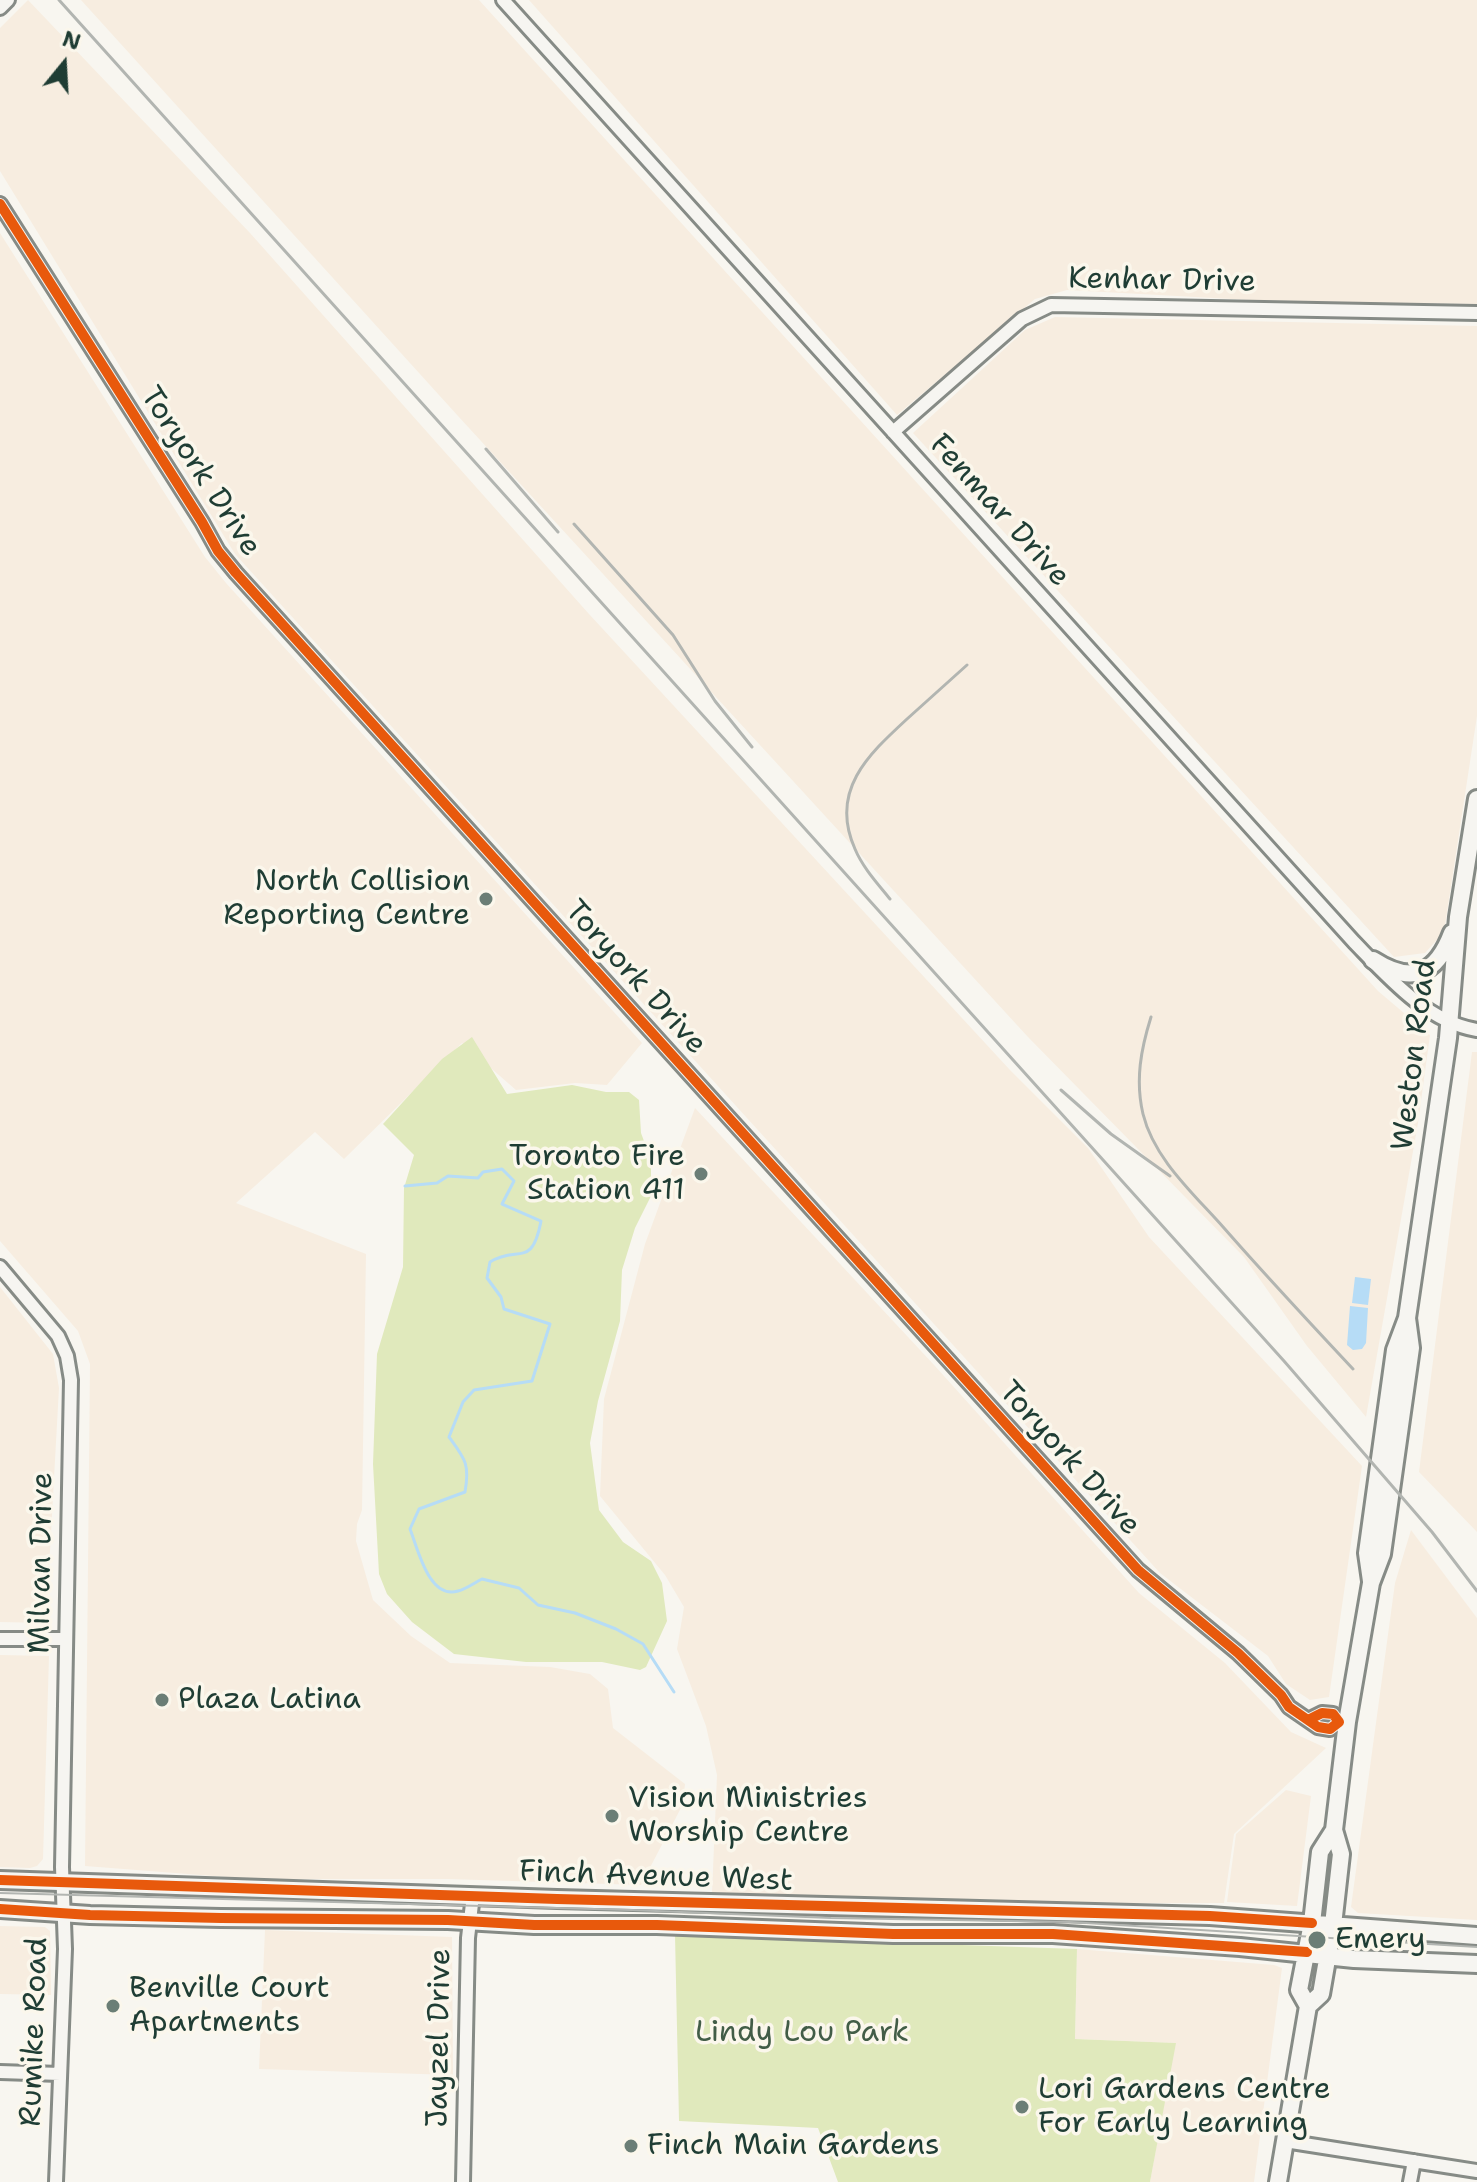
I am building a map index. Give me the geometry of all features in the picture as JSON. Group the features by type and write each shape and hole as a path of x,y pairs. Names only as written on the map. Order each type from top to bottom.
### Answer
{"main road":[{"name":"Weston Road","path":"1278,2182 1308,2006 1321,1994 1333,1925 1341,1854 1334,1830 1343,1722 1371,1583 1382,1554 1411,1348 1407,1318 1451,1022 1458,917 1477,799"},
{"path":"1373,960 1402,975 1430,967 1444,954 1458,917"},
{"name":"Weston Road","path":"1308,2006 1299,1990 1312,1923 1320,1852 1334,1830"},
{"name":"Finch Avenue West","path":"0,1880 1210,1916 1477,1936"},
{"name":"Finch Avenue West","path":"0,1909 221,1918 657,1925 855,1933 1053,1934 1477,1964"}],"street":[{"path":"0,8 8,0"},
{"name":"Fenmar Drive","path":"503,0 1354,942 1399,988 1451,1022 1477,1030"},
{"name":"Toryork Drive","path":"0,204 218,551 236,573 1138,1570 1238,1653 1281,1695 1289,1707 1310,1719 1322,1713 1333,1714 1343,1722"},
{"name":"Kenhar Drive","path":"893,432 1022,319 1051,305 1477,313"},
{"name":"Milvan Drive","path":"0,1267 58,1336 67,1356 71,1380 62,1883"},
{"path":"0,1639 66,1639"},
{"name":"Rumike Road","path":"56,2182 65,1949 62,1883"},
{"name":"Jayzel Drive","path":"463,2182 469,1921 473,1895"},
{"path":"0,2072 60,2074"},
{"path":"1285,2141 1477,2171"},
{"path":"1410,2182 1414,2161"}],"shaded area":[{"path":"28,0 250,233 589,614 1010,1070 1088,1148 1149,1237 1362,1466 1329,1697 1310,1700 1286,1684 1268,1656 1160,1573 235,554 0,171 0,28"},
{"path":"81,0 479,0 1378,991 1430,1035 1418,1123 1366,1417 1307,1346 1244,1257 1028,1037"},
{"path":"529,0 1477,0 1477,304 1287,302 1067,290 1035,299 897,415"},
{"path":"0,233 205,557 642,1043 607,1085 575,1083 516,1090 462,1043 344,1159 315,1132 236,1203 366,1254 362,1510 356,1541 373,1600 411,1636 450,1663 550,1667 590,1674 608,1689 613,1728 685,1784 683,1804 641,1885 448,1879 252,1879 85,1866 90,1364 78,1331 0,1241"},
{"path":"1055,317 1477,326 1477,716 1444,932 1425,953 1394,957 913,433 1025,330"},
{"path":"1472,1052 1477,1052 1477,1532 1419,1472"},
{"path":"695,1108 935,1366 1139,1593 1225,1663 1291,1732 1326,1748 1234,1834 1224,1903 987,1903 959,1907 712,1893 717,1775 706,1726 677,1649 684,1607 665,1575 600,1496 604,1399 645,1244"},
{"path":"0,1287 53,1354 59,1388 46,1623 0,1622"},
{"path":"1411,1530 1477,1618 1477,1920 1358,1913 1351,1907 1395,1583"},
{"path":"0,1655 49,1656 43,1859 30,1868 0,1867"},
{"path":"1286,1790 1311,1796 1297,1906 1227,1902 1236,1834"},
{"path":"0,1926 45,1927 50,1931 51,1995 0,1994"},
{"path":"265,1930 452,1937 453,2075 259,2069"},
{"path":"1077,1949 1282,1968 1254,2182 1150,2182 1175,2043 1075,2039"}],"green space":[{"path":"472,1037 507,1094 572,1085 606,1092 629,1092 639,1100 641,1133 651,1160 651,1196 635,1228 622,1270 620,1321 590,1443 599,1510 623,1542 651,1561 662,1583 667,1621 646,1667 640,1670 602,1662 526,1662 454,1654 412,1622 387,1594 379,1574 373,1464 377,1354 403,1267 404,1188 414,1155 383,1124 442,1059"},
{"name":"Lindy Lou Park","path":"675,1935 1077,1949 1075,2039 1176,2043 1150,2182 838,2182 818,2128 679,2121"}],"water":[{"path":"1355,1277 1371,1279 1368,1305 1352,1303"},
{"path":"1350,1306 1368,1308 1366,1343 1362,1349 1353,1350 1347,1345"}],"waterway":[{"path":"405,1186 437,1183 448,1176 478,1178 483,1172 502,1169 514,1181 502,1204 541,1221 528,1251 490,1262 487,1278 501,1297 504,1309 550,1324 532,1381 474,1390 463,1402 449,1437 465,1462 465,1492 419,1509 410,1529 426,1571 439,1588 448,1592 461,1590 482,1579 519,1588 538,1605 575,1613 616,1629 643,1644 674,1692"}],"tram line":[{"path":"0,1893 831,1918 1070,1922 1477,1947"}],"railway":[{"path":"59,0 1284,1361 1432,1532 1477,1591"},
{"path":"486,449 558,532"},
{"path":"574,524 673,635 715,701 752,747"},
{"path":"890,899 866,869 855,849 848,828 850,792 857,776 879,746 967,665"},
{"path":"1151,1017 1142,1053 1139,1089 1143,1114 1156,1146 1188,1189 1353,1369"},
{"path":"1061,1090 1111,1134 1170,1176"}],"cycle path":[{"path":"0,204 218,551 236,573 1138,1570 1238,1653 1281,1695 1289,1707 1318,1727 1330,1729 1339,1722 1333,1714 1322,1713 1310,1719"},
{"path":"0,1880 557,1899 1210,1916 1312,1923"},
{"path":"0,1909 90,1915 448,1920 893,1934 1053,1934 1307,1952"}],"place":[{"name":"North Collision Reporting Centre","path":"486,899"},
{"name":"Toronto Fire Station 411","path":"701,1174"},
{"name":"Plaza Latina","path":"162,1700"},
{"name":"Vision Ministries Worship Centre","path":"612,1816"},
{"name":"Emery","path":"1317,1940"},
{"name":"Benville Court Apartments","path":"113,2006"},
{"name":"Lori Gardens Centre For Early Learning","path":"1022,2107"},
{"name":"Finch Main Gardens","path":"631,2146"}]}
